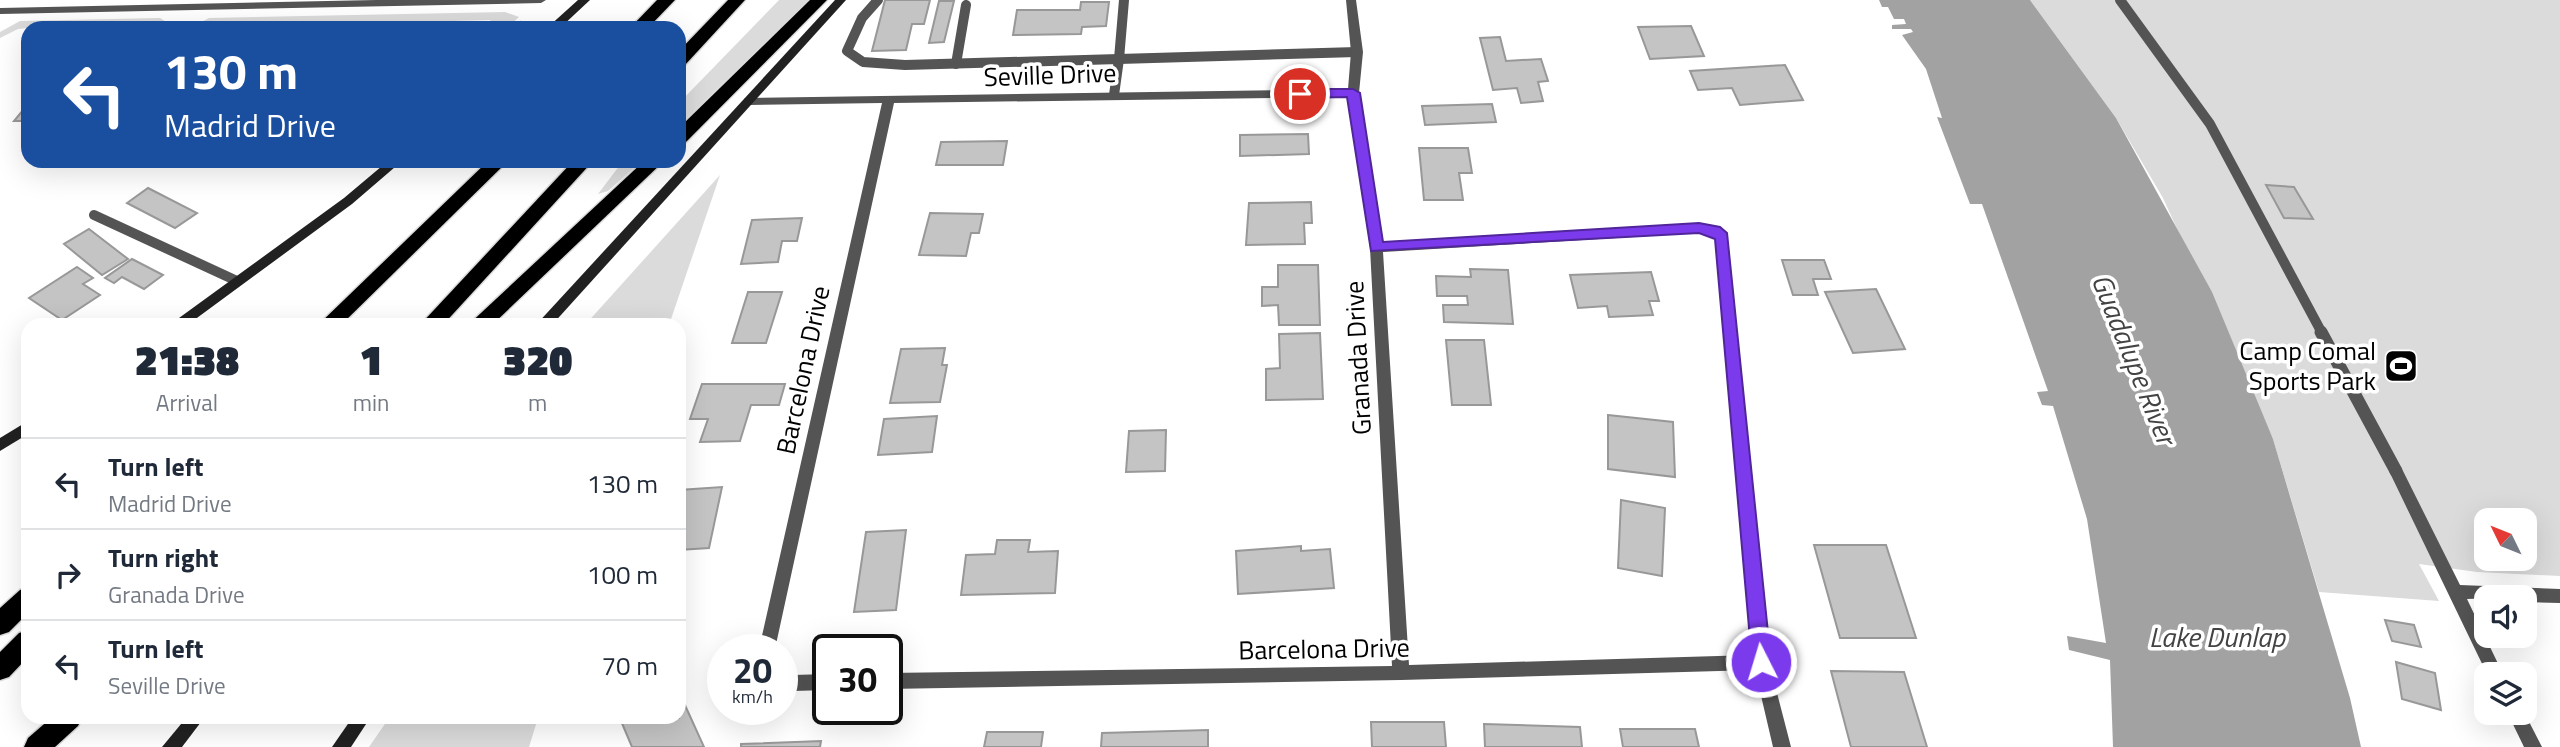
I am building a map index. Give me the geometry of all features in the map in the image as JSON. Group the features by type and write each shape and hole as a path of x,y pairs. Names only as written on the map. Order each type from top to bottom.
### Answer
{"highway":[{"path":"686,54 737,0"},
{"path":"686,132 819,0"},
{"path":"645,21 663,3"},
{"path":"335,318 492,168"},
{"path":"437,318 577,168"},
{"path":"486,318 647,168"},
{"path":"0,624 21,604"},
{"path":"0,669 21,648"},
{"path":"29,747 51,724"},
{"path":"37,747 62,724"}],"main road":[{"path":"562,21 585,0"},
{"path":"549,318 841,0"},
{"path":"186,318 348,201 388,168"},
{"path":"0,445 21,431"},
{"path":"171,747 191,724"},
{"path":"341,747 358,724"}],"street":[{"path":"0,11 541,0"},
{"name":"Granada Drive","path":"1351,0 1357,52 1353,93 1376,248 1401,673"},
{"name":"Seville Drive","path":"749,102 1353,93"},
{"name":"Barcelona Drive","path":"770,634 888,102"},
{"path":"1376,248 1699,228 1715,231 1724,240 1761,662 1782,747"},
{"path":"2396,471 2489,662"},
{"path":"2454,592 2560,596"},
{"name":"Barcelona Drive","path":"903,681 1401,673 1761,662"},
{"path":"2522,725 2533,747"}],"lane":[{"path":"878,0 862,19 847,51 863,62 956,64 1357,52"},
{"path":"1114,95 1124,0"},
{"path":"2120,0 2210,124 2396,471"},
{"path":"956,64 966,5"},
{"path":"94,215 237,281"}],"shaded area":[{"path":"779,0 809,0 686,119 686,96"},
{"name":"Camp Comal Sports Park","path":"2030,0 2560,0 2560,576 2477,572 2419,564 2439,601 2319,592 2273,439 2163,198 2116,118"},
{"path":"505,12 519,17 515,21 203,21 209,18"},
{"path":"160,18 165,21 21,21 21,29 0,38 0,32 20,21"},
{"path":"618,168 634,168 608,191 598,194"},
{"path":"720,175 671,318 591,318"},
{"path":"385,724 536,724 529,747 369,747"}],"water":[{"name":"Lake Dunlap","path":"1879,0 2030,0 2116,118 2212,292 2273,439 2350,698 2361,747 2113,747 2110,660 2069,650 2067,636 2106,643 2087,519 2053,406 2042,405 2037,392 2048,391 1982,204 1970,204 1937,117 1942,118 1926,69 1902,35 1913,32 1911,29 1892,29 1892,25 1906,24 1904,19 1894,19 1888,7 1882,7"}],"building":[{"path":"885,0 930,0 924,24 912,24 906,50 872,51"},
{"path":"939,1 954,1 944,42 929,43"},
{"path":"1081,2 1109,2 1106,26 1082,27 1081,34 1013,35 1017,10 1080,10"},
{"path":"1691,26 1704,56 1650,59 1638,27"},
{"path":"1500,37 1506,61 1541,59 1548,81 1538,82 1543,101 1521,103 1517,88 1493,90 1480,38"},
{"path":"1785,65 1803,100 1740,105 1732,88 1698,90 1690,71"},
{"path":"1492,104 1496,122 1425,125 1422,106"},
{"path":"1308,134 1309,154 1240,156 1240,135"},
{"path":"1007,141 1003,165 936,165 941,142"},
{"path":"1419,148 1468,148 1472,173 1459,173 1463,200 1424,200"},
{"path":"2266,185 2294,187 2313,219 2284,218"},
{"path":"148,188 197,213 175,228 127,203"},
{"path":"1311,202 1312,223 1304,223 1305,244 1246,245 1249,203"},
{"path":"930,213 983,214 979,233 971,233 966,256 919,255"},
{"path":"802,218 797,241 782,241 778,262 741,264 752,220"},
{"path":"89,229 128,259 102,275 64,244"},
{"path":"132,259 163,275 144,289 122,277 114,283 105,278"},
{"path":"1782,260 1824,260 1831,279 1813,279 1818,295 1793,295"},
{"path":"1278,265 1318,265 1320,325 1279,325 1278,305 1262,306 1262,287 1278,287"},
{"path":"77,267 93,278 83,284 100,295 65,318 59,318 29,298"},
{"path":"1470,269 1508,270 1513,324 1444,322 1443,305 1468,305 1467,296 1437,296 1436,276 1471,277"},
{"path":"1651,272 1659,301 1649,301 1653,315 1609,317 1607,306 1578,308 1570,275"},
{"path":"1876,289 1905,349 1853,353 1825,292"},
{"path":"748,292 782,292 766,343 732,343"},
{"path":"1320,333 1323,399 1266,400 1266,369 1280,368 1279,334"},
{"path":"1446,340 1484,340 1491,405 1452,405"},
{"path":"945,348 942,365 947,365 940,402 890,403 901,349"},
{"path":"702,384 785,384 779,405 751,405 740,441 700,442 708,419 690,419"},
{"path":"1608,415 1673,422 1675,477 1608,469"},
{"path":"937,416 932,452 878,455 884,419"},
{"path":"1166,430 1165,471 1126,472 1129,431"},
{"path":"722,487 709,548 686,550 686,490"},
{"path":"1621,500 1665,508 1662,576 1618,568"},
{"path":"906,530 896,610 854,612 866,532"},
{"path":"997,540 1030,540 1028,552 1058,551 1055,593 961,595 966,555 995,554"},
{"path":"1814,545 1886,545 1916,638 1840,638"},
{"path":"1301,546 1301,551 1330,549 1334,588 1238,594 1236,551"},
{"path":"2385,620 2414,625 2421,647 2392,641"},
{"path":"2396,662 2435,673 2441,710 2402,699"},
{"path":"1831,671 1904,672 1927,747 1851,747"},
{"path":"686,707 704,747 632,747 622,724 686,724"},
{"path":"1371,722 1444,722 1446,747 1372,747"},
{"path":"1484,724 1580,727 1582,747 1485,747"},
{"path":"1620,729 1695,729 1699,747 1623,747"},
{"path":"1208,730 1208,747 1101,747 1102,733"},
{"path":"987,732 1043,732 1041,747 984,747"},
{"path":"821,741 820,747 741,747 741,744"}],"place":[{"name":"Camp Comal Sports Park","path":"2401,366"}],"route":[{"path":"1300,94 1353,93 1376,248 1699,228 1719,233 1724,240 1761,662"}],"water label":[{"name":"Guadalupe River","path":"2134,359"}]}
